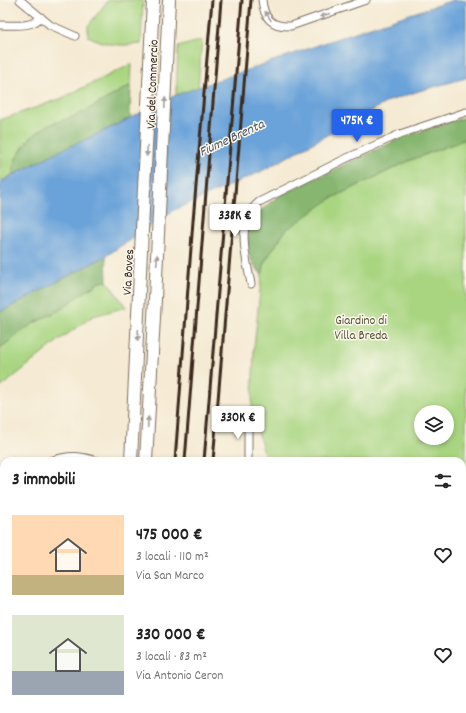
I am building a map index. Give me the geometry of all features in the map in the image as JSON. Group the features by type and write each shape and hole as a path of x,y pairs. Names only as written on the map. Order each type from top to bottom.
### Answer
{"highway":[{"name":"Via del Commercio","path":"150,85 153,0"},
{"name":"Via del Commercio","path":"146,457 156,299 169,0"},
{"name":"Via Boves","path":"131,457 150,85"}],"street":[{"path":"20,0 56,28 75,36"},
{"path":"262,0 266,16 275,25 291,26 366,0"},
{"path":"0,25 31,24 37,22 41,17"},
{"path":"251,284 244,246 245,226 249,212 259,202 346,158 400,134 466,112"},
{"path":"248,418 248,457"},
{"path":"63,457 78,457"}],"green space":[{"path":"108,0 143,0 141,44 114,44 102,42 88,36 88,26"},
{"path":"202,40 198,88 176,95 178,47"},
{"path":"132,64 131,85 78,115 46,126 28,140 15,160 12,175 0,182 0,120 60,99"},
{"path":"131,85 130,118 12,175 15,160 29,139 46,126 78,115"},
{"path":"466,117 466,139 411,160 332,198 286,230 265,261 262,275 252,262 248,246 250,227 260,211 275,199 284,193 406,136"},
{"name":"Giardino di Villa Breda","path":"466,139 466,457 265,457 252,409 254,347 261,282 265,261 286,230 332,198 411,160"},
{"path":"106,256 107,281 100,282 60,310 32,324 0,348 0,312"},
{"path":"107,281 126,307 93,316 59,340 0,388 0,348 32,324 60,310 100,282"}],"water":[{"name":"Fiume Brenta","path":"453,0 466,0 466,78 389,101 260,172 174,210 106,256 0,312 0,182 57,152 100,133 176,95 364,29"}],"railway":[{"path":"175,457 193,221 212,0"},
{"path":"185,457 221,0"},
{"path":"204,457 242,0"},
{"path":"213,457 251,0"}]}
